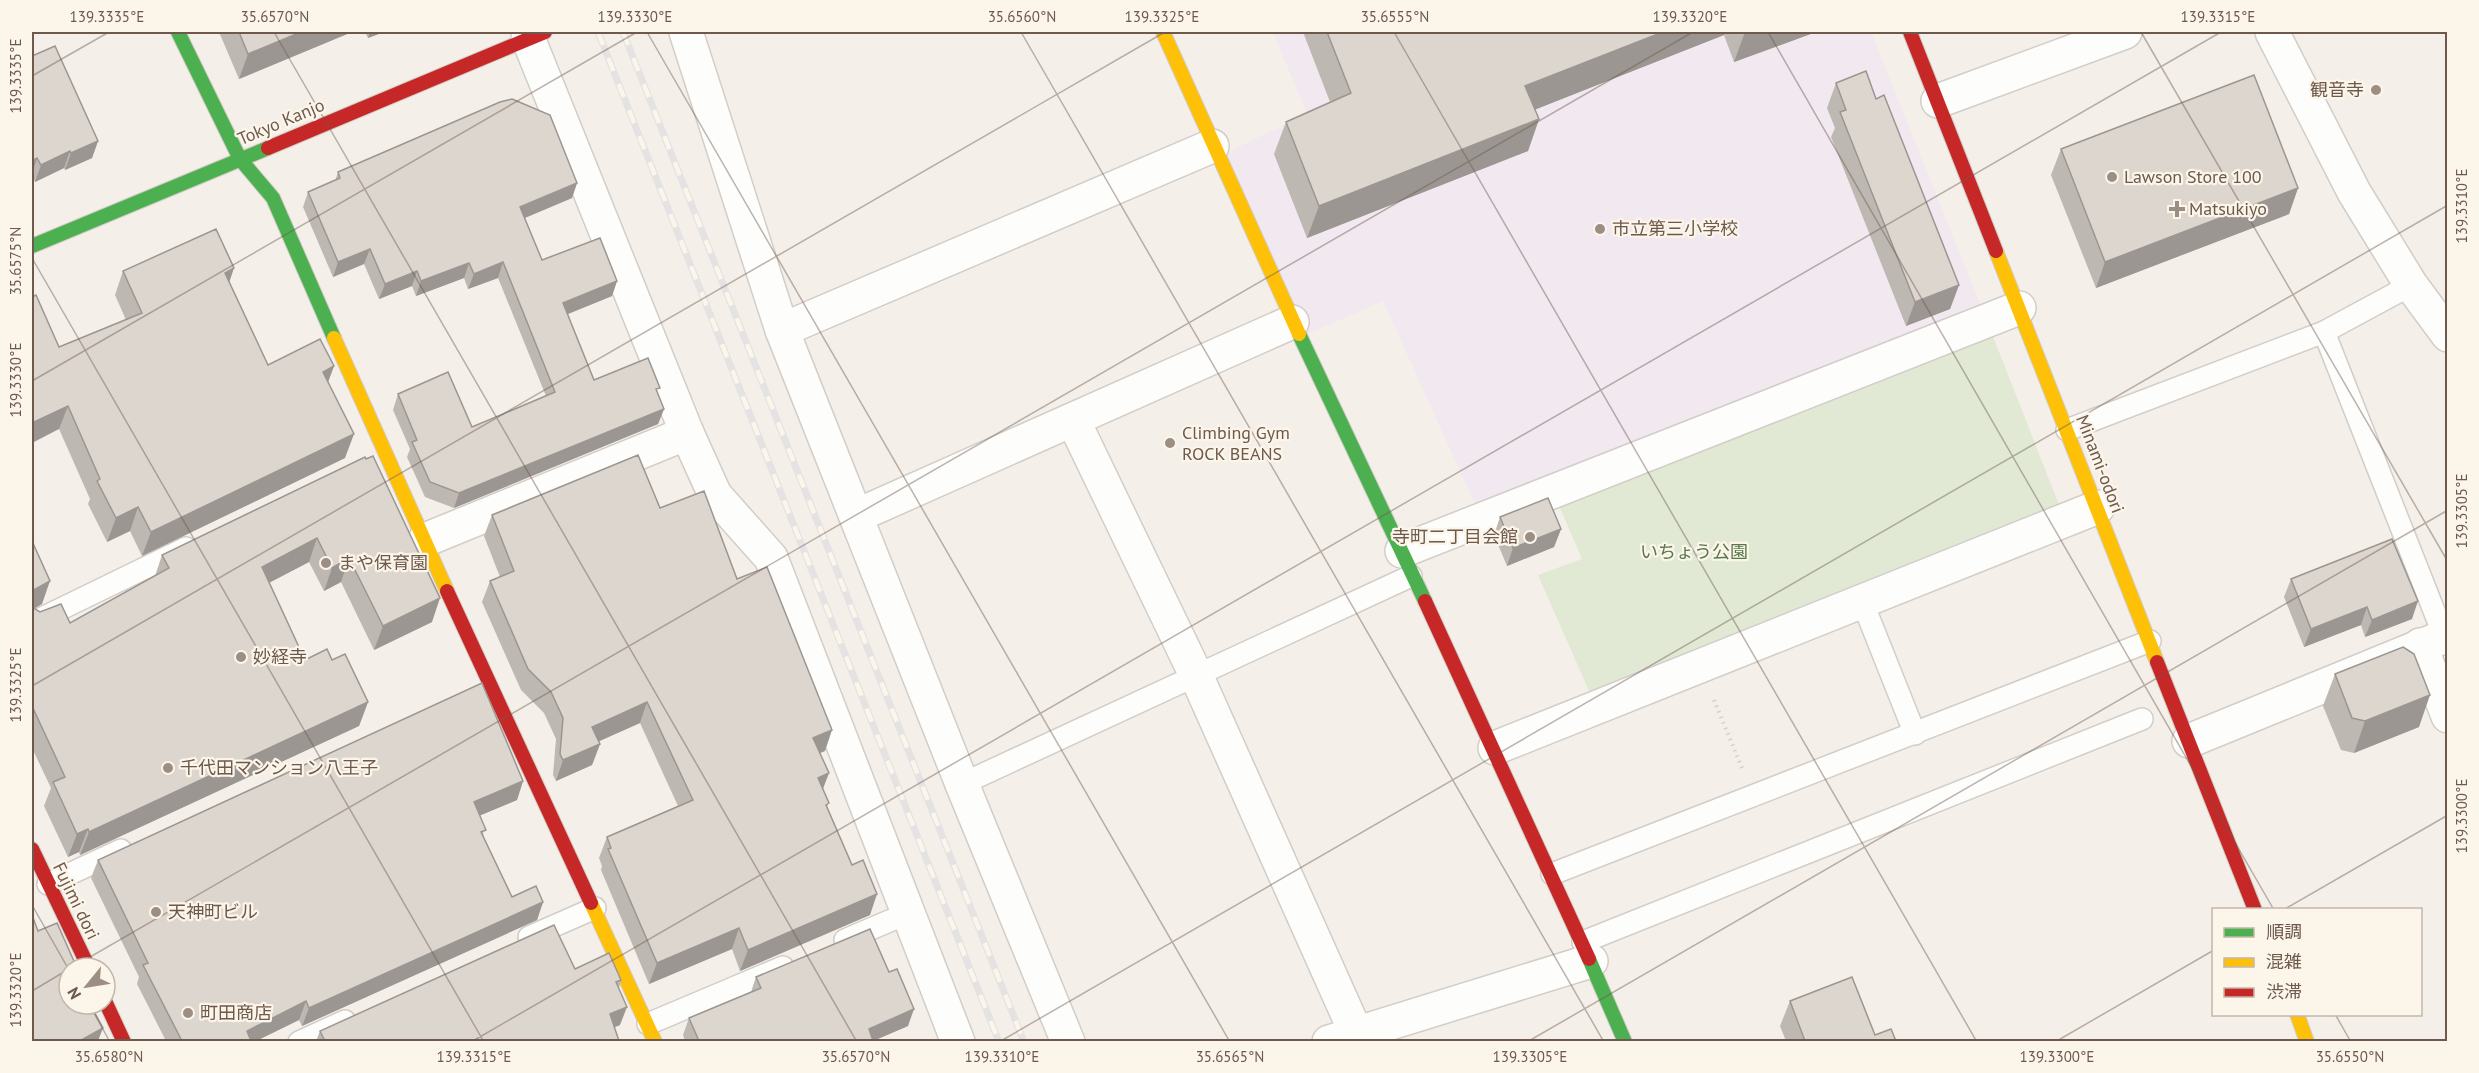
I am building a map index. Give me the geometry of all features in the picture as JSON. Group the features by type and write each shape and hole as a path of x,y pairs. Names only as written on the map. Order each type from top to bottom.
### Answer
{"main road":[{"path":"178,32 240,159 273,198 384,453 651,1033"},
{"path":"1163,32 1292,322 1495,748 1625,1041"},
{"name":"Minami-odori","path":"1910,32 2255,908"},
{"name":"Tokyo Kanjo","path":"32,246 536,35"},
{"name":"Fujimi dori","path":"32,849 83,956"},
{"path":"112,1016 124,1041"},
{"path":"2298,1016 2307,1041"}],"street":[{"path":"686,32 782,330 962,784 1068,1041"},
{"path":"1938,101 2125,32"},
{"path":"2272,32 2354,192 2411,285 2448,335"},
{"path":"536,35 687,433 715,495 771,558 958,1041"},
{"path":"782,330 1212,146"},
{"path":"1406,564 2019,308"},
{"path":"856,516 1292,322"},
{"path":"1073,420 1196,675 1349,1039 1587,952"},
{"path":"425,540 687,433"},
{"path":"1495,748 2098,507"},
{"path":"2189,741 2437,639 2448,716"}],"lane":[{"path":"2067,430 2324,332 2411,285"},
{"path":"2324,332 2437,639"},
{"path":"362,464 384,453"},
{"path":"32,623 202,541"},
{"path":"962,784 1196,675 1406,564"},
{"path":"1862,601 1915,734"},
{"path":"1552,874 2150,641"},
{"path":"468,690 489,680"},
{"path":"1587,952 2142,719"},
{"path":"48,884 135,844"},
{"path":"510,946 595,908"},
{"path":"821,950 908,913"},
{"path":"52,940 72,932"},
{"path":"651,1033 800,960"},
{"path":"299,1041 362,1013"}],"path":[{"path":"1700,666 1753,794"}],"shaded area":[{"name":"市立第三小学校","path":"1273,32 1871,32 1987,321 1482,520 1383,301 1299,338 1217,157 1307,114"}],"green space":[{"name":"いちょう公園","path":"1987,321 2065,520 1596,707 1538,575 1582,559 1553,492"}],"building":[{"path":"239,32 301,32 248,54"},
{"path":"1327,32 1663,32 1525,86 1539,119 1319,206 1286,122 1351,93"},
{"path":"55,46 98,141 41,165 37,158 32,161 32,56"},
{"path":"1866,71 1876,99 1884,95 1959,285 1915,302 1840,112 1846,110 1836,83"},
{"path":"2254,75 2298,188 2105,262 2061,149"},
{"path":"512,99 550,115 577,183 520,207 542,260 600,238 617,281 563,303 594,380 648,358 660,388 656,389 664,409 459,493 430,482 412,442 417,440 398,394 448,372 472,427 555,392 503,262 474,274 469,263 421,281 417,271 385,284 370,249 338,262 308,192 340,178 338,172 500,102"},
{"path":"216,229 234,268 225,273 268,365 320,339 334,366 323,372 354,434 151,532 138,507 116,518 97,481 100,479 68,406 32,423 32,297 36,295 59,347 142,313 123,271"},
{"path":"638,455 660,508 704,491 737,579 767,567 832,730 813,738 829,773 818,778 829,803 826,805 852,865 863,860 877,894 748,950 739,928 657,963 608,849 611,848 607,837 693,800 647,702 592,727 600,744 563,760 560,754 563,718 551,692 528,669 490,581 514,571 492,515"},
{"path":"373,456 440,598 383,626 349,558 332,568 317,538 262,567 305,660 327,649 332,660 345,654 368,702 89,832 88,829 77,834 53,782 65,777 32,706 32,607 40,612 61,604 70,623 169,568 162,555 365,457 366,459"},
{"path":"1548,498 1561,529 1513,548 1500,517"},
{"path":"2392,539 2418,601 2372,620 2367,607 2311,629 2291,579"},
{"path":"32,541 50,581 32,591"},
{"path":"2403,647 2414,654 2430,695 2365,721 2352,718 2335,674"},
{"path":"482,683 523,781 474,802 486,830 481,832 512,897 536,886 543,902 309,1008 306,1001 247,1031 251,1041 182,1041 143,965 148,963 98,860"},
{"path":"32,915 38,931 57,923 72,956 57,956 57,1016 96,1016 103,1028 83,1039 84,1041 32,1041"},
{"path":"554,925 575,969 609,953 621,980 616,982 627,1007 610,1014 619,1041 325,1041 320,1031"},
{"path":"870,929 889,972 897,969 914,1009 869,1029 873,1041 699,1041 689,1018 761,988 756,977"},
{"path":"1852,977 1875,1035 1891,1029 1896,1041 1805,1041 1790,1001"}],"railway":[{"path":"598,32 999,1042"},
{"path":"623,32 1024,1042"}],"traffic: fast":[{"path":"178,32 240,159 273,198 334,338"},
{"path":"32,246 268,148"},
{"path":"1299,334 1425,601"},
{"path":"1589,959 1625,1042"}],"traffic: slow":[{"path":"1163,32 1299,334"},
{"path":"1996,251 2157,662"},
{"path":"334,338 447,591"},
{"path":"591,903 655,1042"},
{"path":"2298,1016 2307,1042"}],"traffic: jam":[{"path":"268,148 545,32"},
{"path":"1910,32 1996,251"},
{"path":"447,591 591,903"},
{"path":"1425,601 1589,959"},
{"path":"2157,662 2254,908"},
{"path":"32,849 83,956"},
{"path":"112,1016 124,1042"}],"place":[{"name":"観音寺","path":"2376,90"},
{"name":"Lawson Store 100","path":"2112,177"},
{"name":"Matsukiyo","path":"2177,209"},
{"name":"市立第三小学校","path":"1600,229"},
{"name":"Climbing Gym ROCK BEANS","path":"1170,443"},
{"name":"寺町二丁目会館","path":"1530,537"},
{"name":"まや保育園","path":"326,563"},
{"name":"妙経寺","path":"241,657"},
{"name":"千代田マンション八王子","path":"168,768"},
{"name":"天神町ビル","path":"156,912"},
{"name":"町田商店","path":"188,1013"}]}
